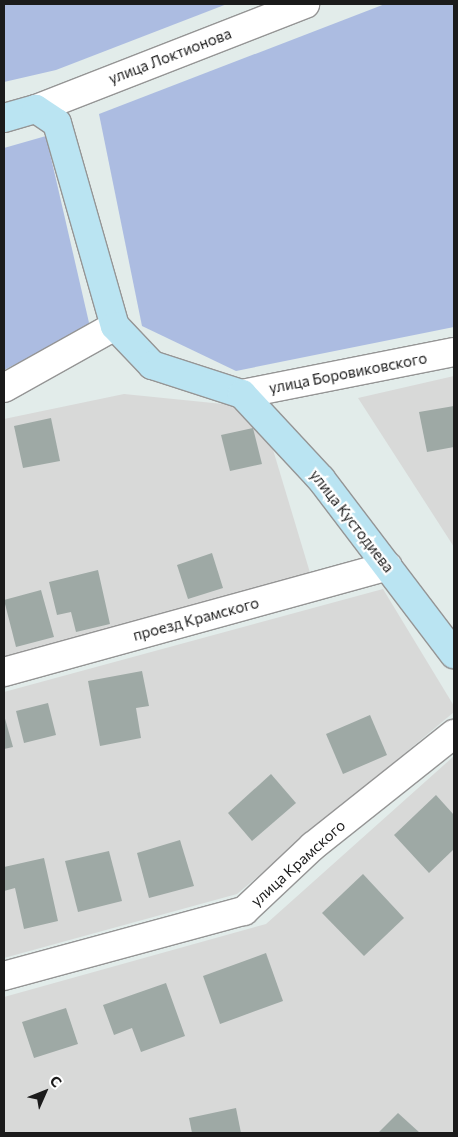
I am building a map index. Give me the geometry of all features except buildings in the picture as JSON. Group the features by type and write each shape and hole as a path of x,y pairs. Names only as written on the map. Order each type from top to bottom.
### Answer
{"street":[{"name":"улица Локтионова","path":"36,109 305,4"},
{"path":"4,118 36,109 57,123 115,326 152,365 242,394"},
{"path":"4,388 115,326"},
{"name":"улица Боровиковского","path":"242,394 454,352"},
{"name":"улица Кустодиева","path":"242,394 321,479 454,654"},
{"name":"проезд Крамского","path":"4,672 388,566"},
{"name":"улица Крамского","path":"4,976 244,911 313,846 454,734"}],"shaded area":[{"path":"4,4 227,4 56,70 4,82"},
{"path":"385,4 454,4 454,327 236,371 142,326 99,114"},
{"path":"46,136 90,327 4,370 4,148"},
{"path":"454,376 454,547 358,398"},
{"path":"124,394 233,405 268,433 311,576 4,661 4,419"},
{"path":"383,589 454,706 454,712 237,894 4,958 4,692"},
{"path":"454,756 454,1133 4,1133 4,997 266,924"}]}
